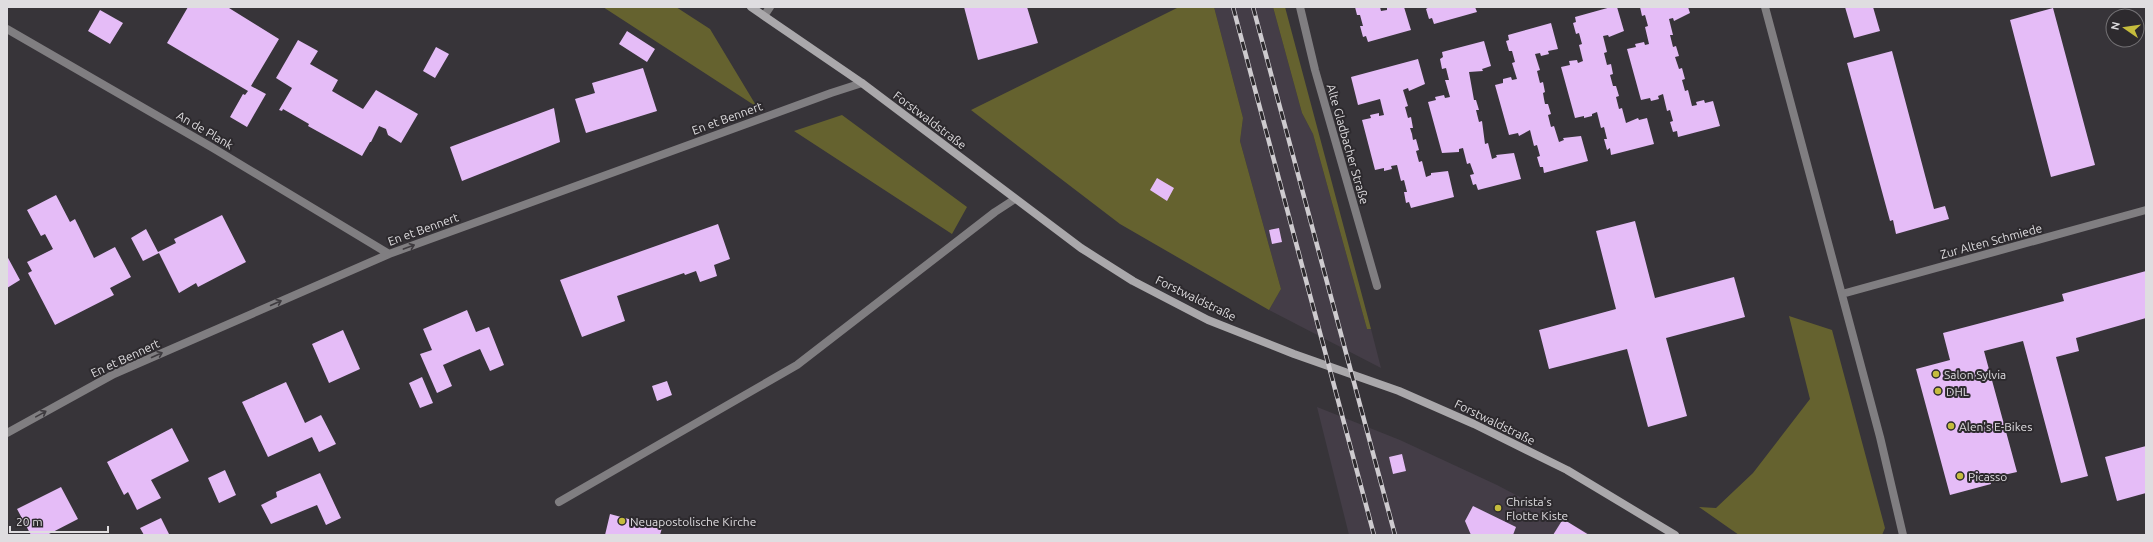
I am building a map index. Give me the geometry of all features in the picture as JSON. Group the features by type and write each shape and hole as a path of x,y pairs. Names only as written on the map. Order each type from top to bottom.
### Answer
{"street":[{"name":"Forstwaldstraße","path":"750,7 862,83 1081,248 1120,272 1202,316 1294,354 1399,391 1474,424 1567,470 1675,535"},
{"path":"764,16 770,7"},
{"name":"Alte Gladbacher Straße","path":"1300,7 1320,85 1377,286"},
{"path":"1765,7 1880,436 1903,535"},
{"name":"An de Plank","path":"7,29 213,148 389,254"},
{"name":"En et Bennert","path":"7,433 114,374 389,254 816,98 862,83"},
{"path":"559,502 797,365 1014,198"},
{"name":"Zur Alten Schmiede","path":"1842,294 2146,210"}],"shaded area":[{"path":"603,7 676,7 710,29 757,107"},
{"path":"1179,7 1214,7 1243,118 1240,141 1281,289 1269,310 1120,224 971,110"},
{"path":"1214,7 1273,7 1302,113 1313,134 1367,329 1371,329 1381,368 1269,310 1281,289 1240,141 1243,118"},
{"path":"1273,7 1285,7 1371,329 1367,329 1313,134 1302,113"},
{"path":"842,115 967,207 952,234 794,131"},
{"path":"1789,316 1832,330 1885,528 1882,535 1739,535 1699,507 1716,508 1753,473 1810,399"},
{"path":"1317,407 1400,440 1497,485 1592,535 1349,535"}],"building":[{"path":"188,7 229,8 279,39 251,86 266,94 247,127 230,117 243,94 245,95 248,91 167,43"},
{"path":"964,7 1027,7 1038,43 978,60"},
{"path":"1355,7 1380,7 1381,11 1387,10 1387,7 1404,7 1411,30 1368,42 1366,36 1363,37 1360,26 1363,26 1360,15 1357,15"},
{"path":"1429,7 1475,7 1477,12 1434,24 1432,18 1429,19 1426,9"},
{"path":"1611,7 1617,7 1624,31 1609,37 1608,35 1603,36 1607,52 1604,53 1607,65 1611,64 1613,74 1610,75 1613,86 1616,86 1619,96 1616,97 1619,109 1622,108 1626,123 1638,118 1639,120 1647,118 1654,144 1611,155 1610,148 1607,150 1604,139 1607,139 1604,127 1601,128 1597,112 1592,114 1592,116 1575,118 1561,67 1570,65 1569,61 1577,60 1578,63 1583,61 1579,45 1582,44 1579,33 1576,34 1573,23 1576,22 1575,17"},
{"path":"1640,7 1688,7 1690,13 1674,21 1673,18 1669,19 1673,35 1670,35 1673,47 1676,46 1679,56 1675,57 1679,69 1682,68 1685,79 1682,80 1685,91 1688,90 1692,106 1697,105 1696,102 1704,100 1705,103 1713,101 1720,126 1678,137 1677,131 1673,132 1670,122 1673,121 1670,110 1667,111 1663,94 1658,96 1659,99 1651,101 1650,98 1641,100 1627,49 1636,47 1635,44 1644,42 1645,45 1649,44 1645,27 1648,26 1645,15 1642,16"},
{"path":"1845,7 1873,7 1880,31 1854,38"},
{"path":"2053,8 2095,165 2051,177 2010,20"},
{"path":"100,10 123,23 110,44 88,31"},
{"path":"1551,23 1558,49 1548,51 1549,54 1541,56 1540,53 1535,54 1540,70 1537,71 1540,83 1543,82 1545,92 1543,93 1545,104 1548,104 1551,114 1548,115 1551,127 1554,126 1559,142 1564,140 1563,138 1581,136 1588,161 1544,173 1543,167 1540,167 1537,157 1540,156 1537,145 1534,146 1530,130 1519,136 1518,133 1509,135 1495,85 1503,83 1503,79 1511,77 1512,80 1517,79 1512,63 1515,62 1512,51 1509,51 1506,41 1509,40 1508,35"},
{"path":"627,31 655,49 647,62 619,44"},
{"path":"298,40 318,51 310,64 338,80 332,91 363,109 376,90 418,114 401,143 388,135 386,129 379,126 362,156 308,126 309,124 283,109 282,111 279,110 292,88 276,78"},
{"path":"1484,41 1491,66 1482,69 1483,71 1469,72 1474,100 1476,100 1479,110 1476,110 1479,122 1482,121 1485,144 1488,143 1492,159 1497,157 1496,155 1514,153 1521,179 1478,190 1476,184 1473,185 1470,175 1474,174 1470,163 1467,164 1463,148 1459,149 1459,152 1442,153 1428,102 1436,100 1435,97 1444,95 1445,98 1450,97 1445,80 1449,80 1446,68 1442,69 1440,59 1443,57 1442,52"},
{"path":"436,47 449,54 435,78 423,71"},
{"path":"1892,51 1934,209 1945,206 1949,219 1896,234 1893,220 1890,221 1847,63"},
{"path":"1418,59 1425,84 1409,91 1408,88 1403,90 1408,106 1405,107 1408,118 1411,117 1413,128 1410,128 1413,140 1416,139 1419,150 1416,151 1419,162 1422,161 1426,177 1431,175 1431,173 1448,171 1454,197 1411,208 1409,202 1406,203 1404,192 1407,192 1404,180 1401,181 1397,165 1391,166 1392,169 1384,171 1384,168 1375,170 1362,120 1371,118 1370,115 1379,113 1379,116 1384,115 1380,99 1358,105 1351,77"},
{"path":"643,68 657,111 586,133 575,99 595,93 592,83"},
{"path":"554,108 560,142 462,181 450,147"},
{"path":"1157,178 1174,188 1167,201 1150,190"},
{"path":"56,195 70,222 75,219 94,258 115,247 131,277 110,288 114,295 55,325 28,273 32,271 27,262 53,249 45,234 41,236 27,210"},
{"path":"222,215 246,262 198,287 196,283 179,293 159,253 143,261 131,238 146,229 158,252 176,243 174,239"},
{"path":"1635,221 1655,298 1734,277 1745,317 1666,338 1687,416 1648,427 1627,349 1549,369 1539,330 1616,309 1596,231"},
{"path":"718,224 730,259 714,265 717,276 700,282 696,271 685,275 684,273 617,296 625,321 582,337 560,280"},
{"path":"1279,228 1282,242 1272,244 1269,230"},
{"path":"7,256 20,280 7,288"},
{"path":"2146,271 2146,318 2076,338 2079,351 2056,357 2088,476 2061,483 2023,341 1984,351 2017,472 1990,478 1991,484 1950,495 1916,369 1950,360 1943,333 2064,301 2062,294"},
{"path":"467,310 476,332 489,327 504,365 490,371 480,349 443,365 452,386 437,393 420,354 432,350 423,329"},
{"path":"343,330 360,369 329,383 312,344"},
{"path":"422,377 433,403 420,408 409,383"},
{"path":"667,381 672,395 657,401 652,386"},
{"path":"286,382 305,423 321,415 336,444 319,452 312,437 268,457 242,402"},
{"path":"172,428 189,461 151,480 161,498 137,510 128,492 124,495 107,462"},
{"path":"2146,446 2146,493 2117,501 2105,457"},
{"path":"1402,454 1406,471 1393,474 1389,457"},
{"path":"225,470 236,495 219,503 208,478"},
{"path":"320,473 341,518 326,525 317,505 271,524 261,505 277,497 276,492"},
{"path":"61,487 78,519 47,535 31,535 17,509"},
{"path":"1473,506 1516,527 1513,535 1471,535 1465,521"},
{"name":"Neuapostolische Kirche","path":"610,514 662,528 660,535 605,535"},
{"path":"161,518 169,534 144,535 140,528"},
{"path":"1563,519 1589,535 1553,535"}],"railway":[{"path":"1233,7 1374,535"},
{"path":"1253,7 1395,535"}],"place":[{"name":"Salon Sylvia","path":"1936,374"},
{"name":"DHL","path":"1938,391"},
{"name":"Alen's E-Bikes","path":"1951,426"},
{"name":"Picasso","path":"1960,476"},
{"name":"Christa's Flotte Kiste","path":"1498,508"},
{"name":"Neuapostolische Kirche","path":"622,521"}]}
